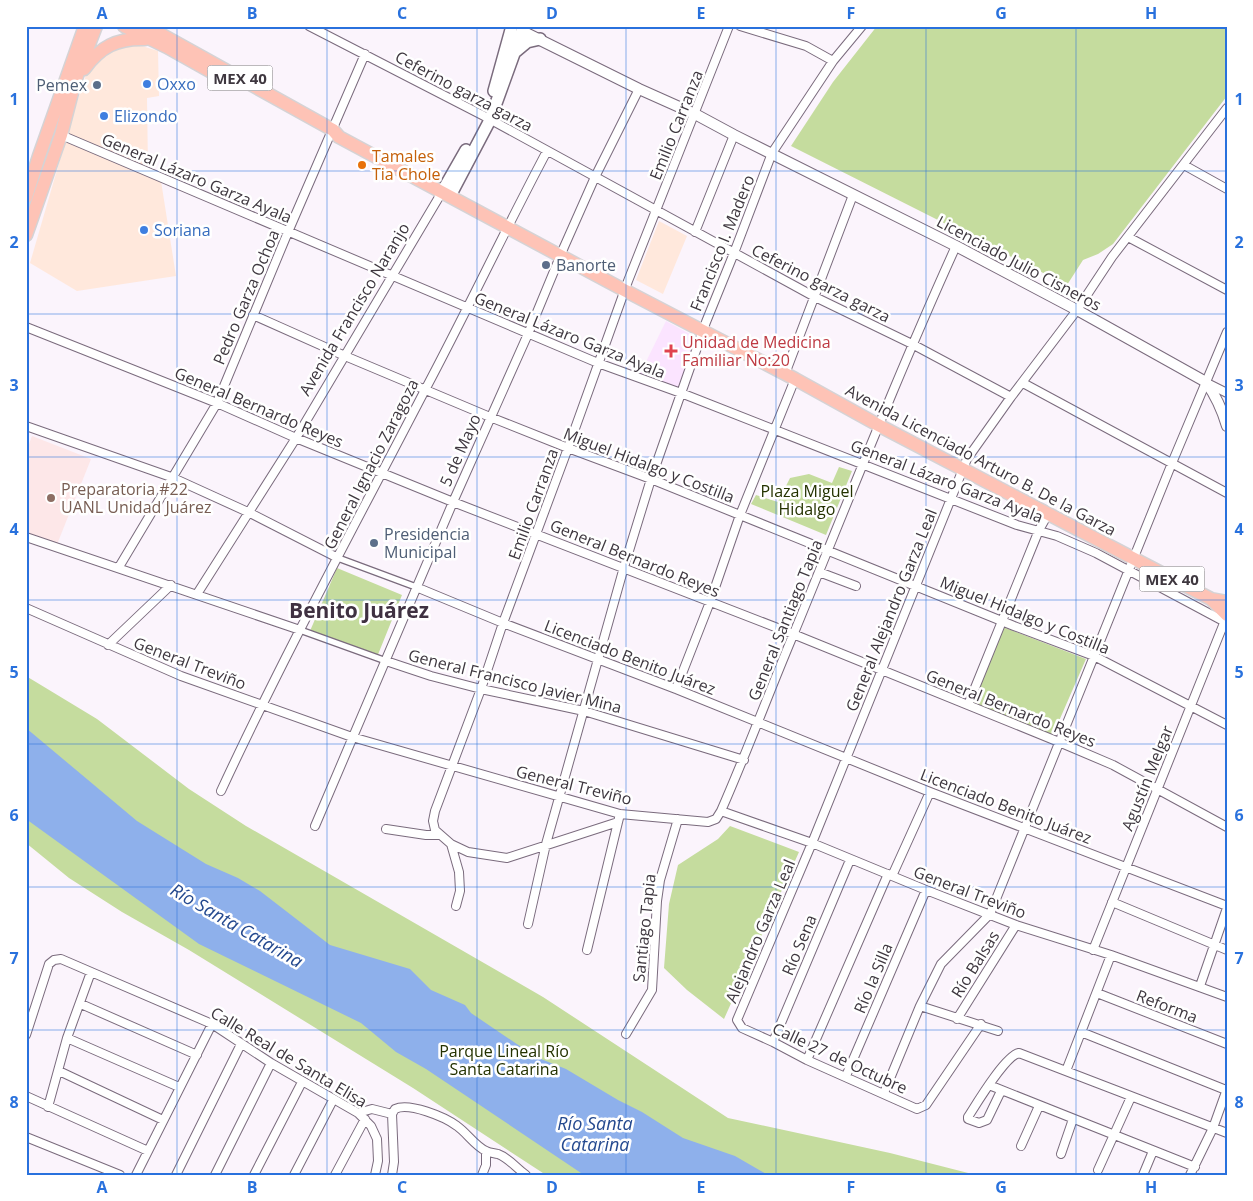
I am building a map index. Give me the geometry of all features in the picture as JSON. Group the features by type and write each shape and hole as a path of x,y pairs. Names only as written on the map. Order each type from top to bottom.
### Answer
{"main road":[{"path":"75,26 79,44"},
{"path":"26,235 45,158 85,26"},
{"path":"26,197 45,158 61,135 75,81 96,26"},
{"name":"Avenida Licenciado Arturo B. De la Garza","path":"124,26 446,194 506,228 962,468 1048,514 1132,564 1211,599 1227,602"},
{"name":"Avenida Licenciado Arturo B. De la Garza","path":"146,26 334,135"},
{"name":"Avenida Francisco Naranjo","path":"446,194 487,118 514,54 518,27"},
{"name":"Avenida Francisco Naranjo","path":"487,118 498,79 518,27"},
{"path":"75,81 93,56 105,48 118,41 131,38 151,39"},
{"path":"514,54 527,42 540,40"},
{"name":"Avenida Licenciado Arturo B. De la Garza","path":"1211,599 1226,619"}],"street":[{"name":"Ceferino garza garza","path":"309,26 487,118 815,296 912,344 1011,397"},
{"name":"Emilio Carranza","path":"440,835 435,830 433,821 435,811 481,689 502,623 537,534 624,290 729,26"},
{"path":"740,26 806,46 833,61"},
{"name":"Francisco I. Madero","path":"528,924 546,844 624,568 651,479 702,332 772,153 833,61 862,26"},
{"name":"Licenciado Julio Cisneros","path":"518,27 540,40 695,114 956,246 1077,310 1206,382 1215,394 1227,426"},
{"name":"Pedro Garza Ochoa","path":"119,567 171,477 217,403 288,232 334,135 365,54"},
{"name":"5 de Mayo","path":"315,826 490,417 596,177 640,89"},
{"name":"General Alejandro Garza Leal","path":"812,843 967,459 1077,310 1112,257 1227,108"},
{"name":"General Lázaro Garza Ayala","path":"61,135 598,363 681,393 1017,525 1039,530 1132,564 1226,619"},
{"path":"695,232 734,135"},
{"name":"General Ignacio Zaragoza","path":"221,791 300,630 547,151"},
{"path":"1184,165 1227,189"},
{"name":"Avenida Francisco Naranjo","path":"197,594 250,513 393,276 446,194"},
{"path":"676,689 774,430 815,296 852,195"},
{"path":"1128,237 1227,290"},
{"name":"General Santiago Tapia","path":"721,811 744,760 862,464 880,426 912,344 956,246"},
{"name":"Miguel Hidalgo y Costilla","path":"253,315 344,356 490,417 651,479 1094,656 1227,725"},
{"name":"General Bernardo Reyes","path":"26,327 217,403 296,438 453,502 793,634 1059,742 1113,765 1227,827"},
{"path":"884,1093 920,1006 944,959 990,914 1172,463 1227,332"},
{"path":"1206,382 1227,393"},
{"path":"1022,383 1227,493"},
{"name":"Licenciado Benito Juárez","path":"26,426 171,477 250,513 338,558 676,689 930,792 1126,866 1227,907"},
{"path":"968,705 1039,530 1048,514"},
{"name":"General Francisco Javier Mina","path":"26,537 119,567 431,676 481,689 584,711 744,760"},
{"path":"819,572 856,586"},
{"path":"108,645 171,585"},
{"name":"General Treviño","path":"26,608 182,676 352,737 560,798 619,818 678,819 708,822 713,821 721,811 812,843 850,860 1016,925 1111,955 1227,997"},
{"name":"Agustín Melgar","path":"1093,950 1226,619"},
{"path":"807,1060 890,875 930,792"},
{"path":"386,829 440,835 451,844 468,852 507,858 619,818"},
{"path":"587,950 619,818"},
{"name":"Santiago Tapia","path":"626,1034 652,990 660,880 678,819"},
{"name":"Alejandro Garza Leal","path":"742,1028 738,1020 812,843"},
{"path":"451,844 460,881 460,891 456,906"},
{"name":"Río Sena","path":"773,1042 850,860"},
{"name":"Río la Silla","path":"846,1076 926,890"},
{"path":"1112,902 1227,950"},
{"path":"1200,986 1227,907"},
{"name":"Río Balsas","path":"957,1019 1016,925"},
{"path":"1066,1071 1111,955"},
{"name":"Calle Real de Santa Elisa","path":"26,1035 49,964 54,960 61,959 212,1024 270,1063 358,1113 372,1126 377,1139 378,1161 375,1175"},
{"path":"48,1107 67,1038 92,972"},
{"name":"Reforma","path":"1097,993 1227,1044"},
{"path":"81,1004 197,1055"},
{"name":"Río Balsas","path":"920,1006 998,1031"},
{"path":"136,1175 179,1086 212,1024"},
{"name":"Calle 27 de Octubre","path":"742,1028 807,1060 917,1109 926,1105 981,1024"},
{"path":"1081,1032 1226,1090 1213,1128 1190,1175"},
{"path":"67,1038 179,1086"},
{"path":"176,1175 241,1044"},
{"path":"1001,1091 987,1120 980,1123 969,1120 968,1117 989,1085 1010,1057 1019,1052 1227,1133"},
{"path":"215,1175 270,1063"},
{"path":"59,1071 163,1120"},
{"path":"254,1175 302,1082"},
{"path":"989,1085 1195,1167"},
{"path":"26,1096 148,1151"},
{"path":"1098,1170 1131,1097"},
{"path":"294,1175 333,1100"},
{"path":"392,1175 394,1152 392,1114 395,1109 406,1106 435,1114 458,1126 486,1151 498,1154 526,1175"},
{"path":"1021,1146 1039,1106"},
{"path":"358,1113 372,1109 392,1114"},
{"path":"335,1175 365,1119"},
{"path":"1060,1154 1073,1119"},
{"path":"26,1137 120,1175"},
{"path":"482,1175 486,1165 486,1151"},
{"path":"1143,1175 1153,1151"}],"shaded area":[{"path":"139,45 158,51 159,96 147,98 148,169 161,181 176,276 77,291 30,263 87,72 96,57 118,46"},
{"path":"659,221 687,236 663,294 636,280"},
{"name":"Unidad de Medicina Familiar No:20","path":"666,321 697,338 677,389 640,374"},
{"name":"Preparatoria #22 UANL Unidad Juárez","path":"32,436 91,459 56,547 26,537 26,452"}],"green space":[{"path":"877,26 1227,26 1227,96 1113,244 1098,254 1083,260 1067,285 791,146 833,82"},
{"name":"Plaza Miguel Hidalgo","path":"839,467 852,471 826,535 751,504 756,495 778,502 790,478 809,474 832,483"},
{"path":"337,568 402,595 377,657 310,631"},
{"path":"1003,627 1086,659 1052,737 973,702"},
{"name":"Parque Lineal Río Santa Catarina","path":"26,676 97,719 189,789 246,826 543,997 728,1118 890,1153 976,1175 546,1175 413,1088 189,950 122,912 69,878 26,843"},
{"path":"730,826 799,852 724,1019 687,990 664,968 669,904 678,865 718,839"}],"water":[{"name":"Río Santa Catarina","path":"26,728 137,821 206,864 238,878 260,891 330,945 410,969 431,990 465,1005 471,1013 536,1057 566,1069 642,1112 683,1138 735,1156 768,1175 584,1175 426,1069 396,1052 361,1023 199,944 26,819"}],"place":[{"name":"Oxxo","path":"147,84"},
{"name":"Pemex","path":"97,85"},
{"name":"Elizondo","path":"104,116"},
{"name":"Tamales Tia Chole","path":"362,165"},
{"name":"Soriana","path":"144,230"},
{"name":"Banorte","path":"546,265"},
{"name":"Unidad de Medicina Familiar No:20","path":"671,351"},
{"name":"Preparatoria #22 UANL Unidad Juárez","path":"51,498"},
{"name":"Presidencia Municipal","path":"374,543"}],"district":[{"name":"Benito Juárez","path":"359,610"}]}
